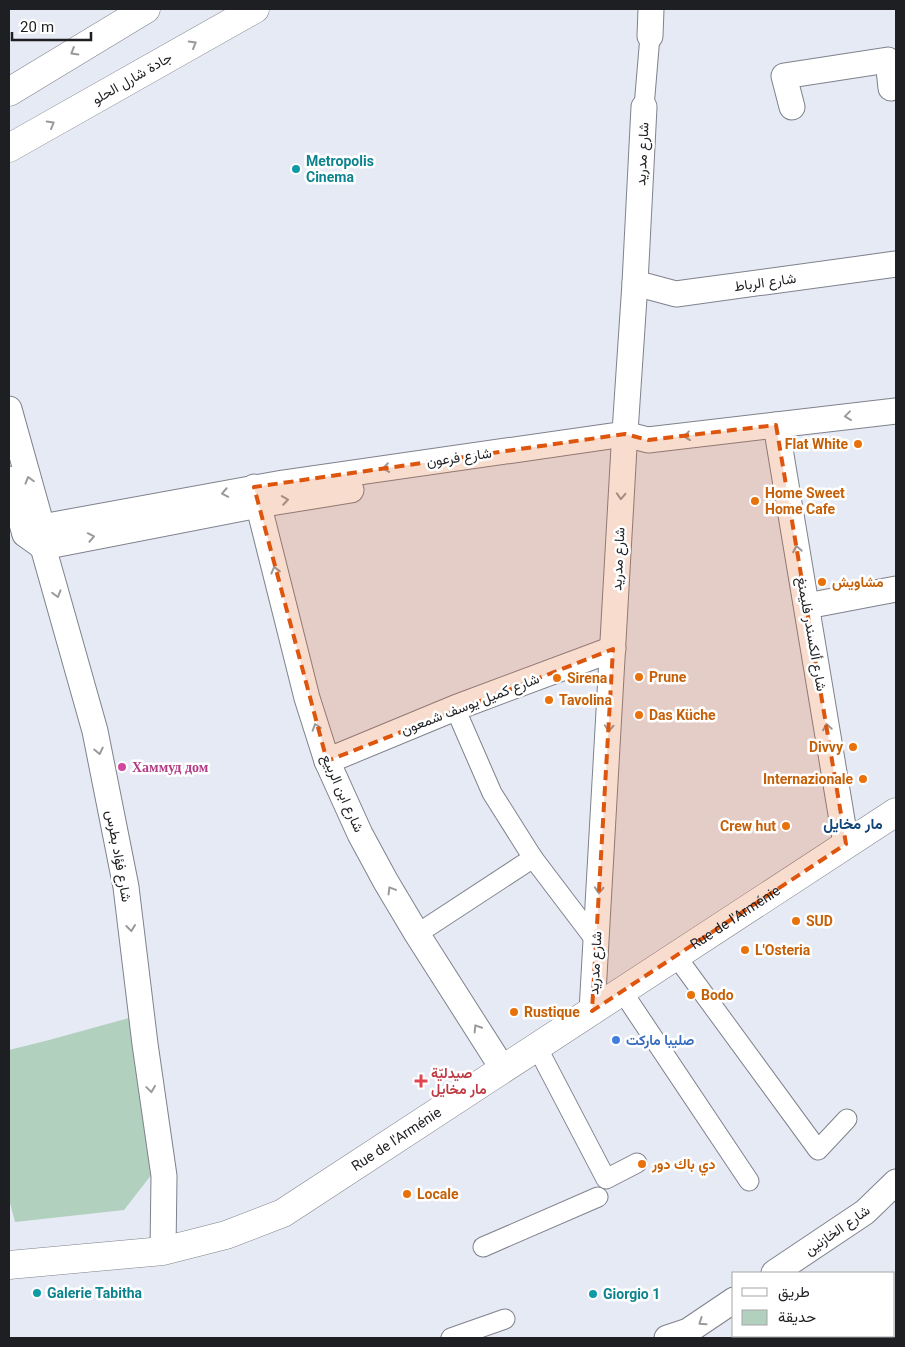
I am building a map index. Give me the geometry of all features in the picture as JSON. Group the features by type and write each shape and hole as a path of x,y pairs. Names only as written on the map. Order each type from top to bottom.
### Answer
{"main road":[{"path":"9,92 146,9"},
{"name":"جادة شارل الحلو","path":"9,148 255,9"},
{"name":"Rue de l'Arménie","path":"9,1265 163,1251 226,1235 283,1213 896,812"}],"street":[{"path":"644,107 651,9"},
{"path":"792,107 784,76 892,59 891,88"},
{"name":"شارع مدريد","path":"592,1011 644,107"},
{"name":"شارع الرباط","path":"635,283 676,294 896,264"},
{"name":"شارع فؤاد بطرس","path":"9,408 37,536 95,731 126,887 145,1044 164,1176 163,1251"},
{"name":"شارع فرعون","path":"37,536 256,496 624,441 648,440 896,410"},
{"name":"شارع ألكسندر فليمنغ","path":"776,425 846,844"},
{"name":"شارع فؤاد بطرس","path":"9,479 37,536"},
{"name":"شارع ابن الربيع","path":"256,496 307,698 327,761 360,834 386,882 503,1069"},
{"path":"807,606 896,589"},
{"name":"شارع كميل يوسف شمعون","path":"327,761 455,708 613,649"},
{"path":"455,708 492,793 532,858 596,941"},
{"path":"417,934 532,858"},
{"path":"676,956 818,1150 847,1119"},
{"path":"622,991 749,1181"},
{"path":"537,1047 606,1179 636,1164"},
{"name":"شارع الخازنين","path":"775,1272 865,1212 896,1182"},
{"path":"483,1247 598,1197"},
{"path":"667,1338 688,1331 732,1301"},
{"path":"451,1338 505,1318"}],"highlighted area":[{"path":"776,425 846,844 592,1011 613,649 327,761 254,487 625,434 648,440"}],"green space":[{"path":"129,1018 152,1174 124,1210 15,1222 9,1199 9,1050"}],"place":[{"name":"Metropolis Cinema","path":"296,169"},
{"name":"Flat White","path":"858,444"},
{"name":"Home Sweet Home Cafe","path":"755,501"},
{"name":"مشاويش","path":"822,582"},
{"name":"Prune","path":"639,677"},
{"name":"Sirena","path":"557,678"},
{"name":"Tavolina","path":"549,700"},
{"name":"Das Küche","path":"639,715"},
{"name":"Divvy","path":"853,747"},
{"name":"Хаммуд дом","path":"122,767"},
{"name":"Internazionale","path":"863,779"},
{"name":"Crew hut","path":"786,826"},
{"name":"SUD","path":"796,921"},
{"name":"L'Osteria","path":"745,950"},
{"name":"Bodo","path":"691,995"},
{"name":"Rustique","path":"514,1012"},
{"name":"صليبا ماركت","path":"616,1040"},
{"name":"صيدليّة مار مخايل","path":"421,1081"},
{"name":"دي باك دور","path":"642,1164"},
{"name":"Locale","path":"407,1194"},
{"name":"Galerie Tabitha","path":"37,1293"},
{"name":"Giorgio 1","path":"593,1294"}],"district":[{"name":"مار مخايل","path":"853,824"}]}
